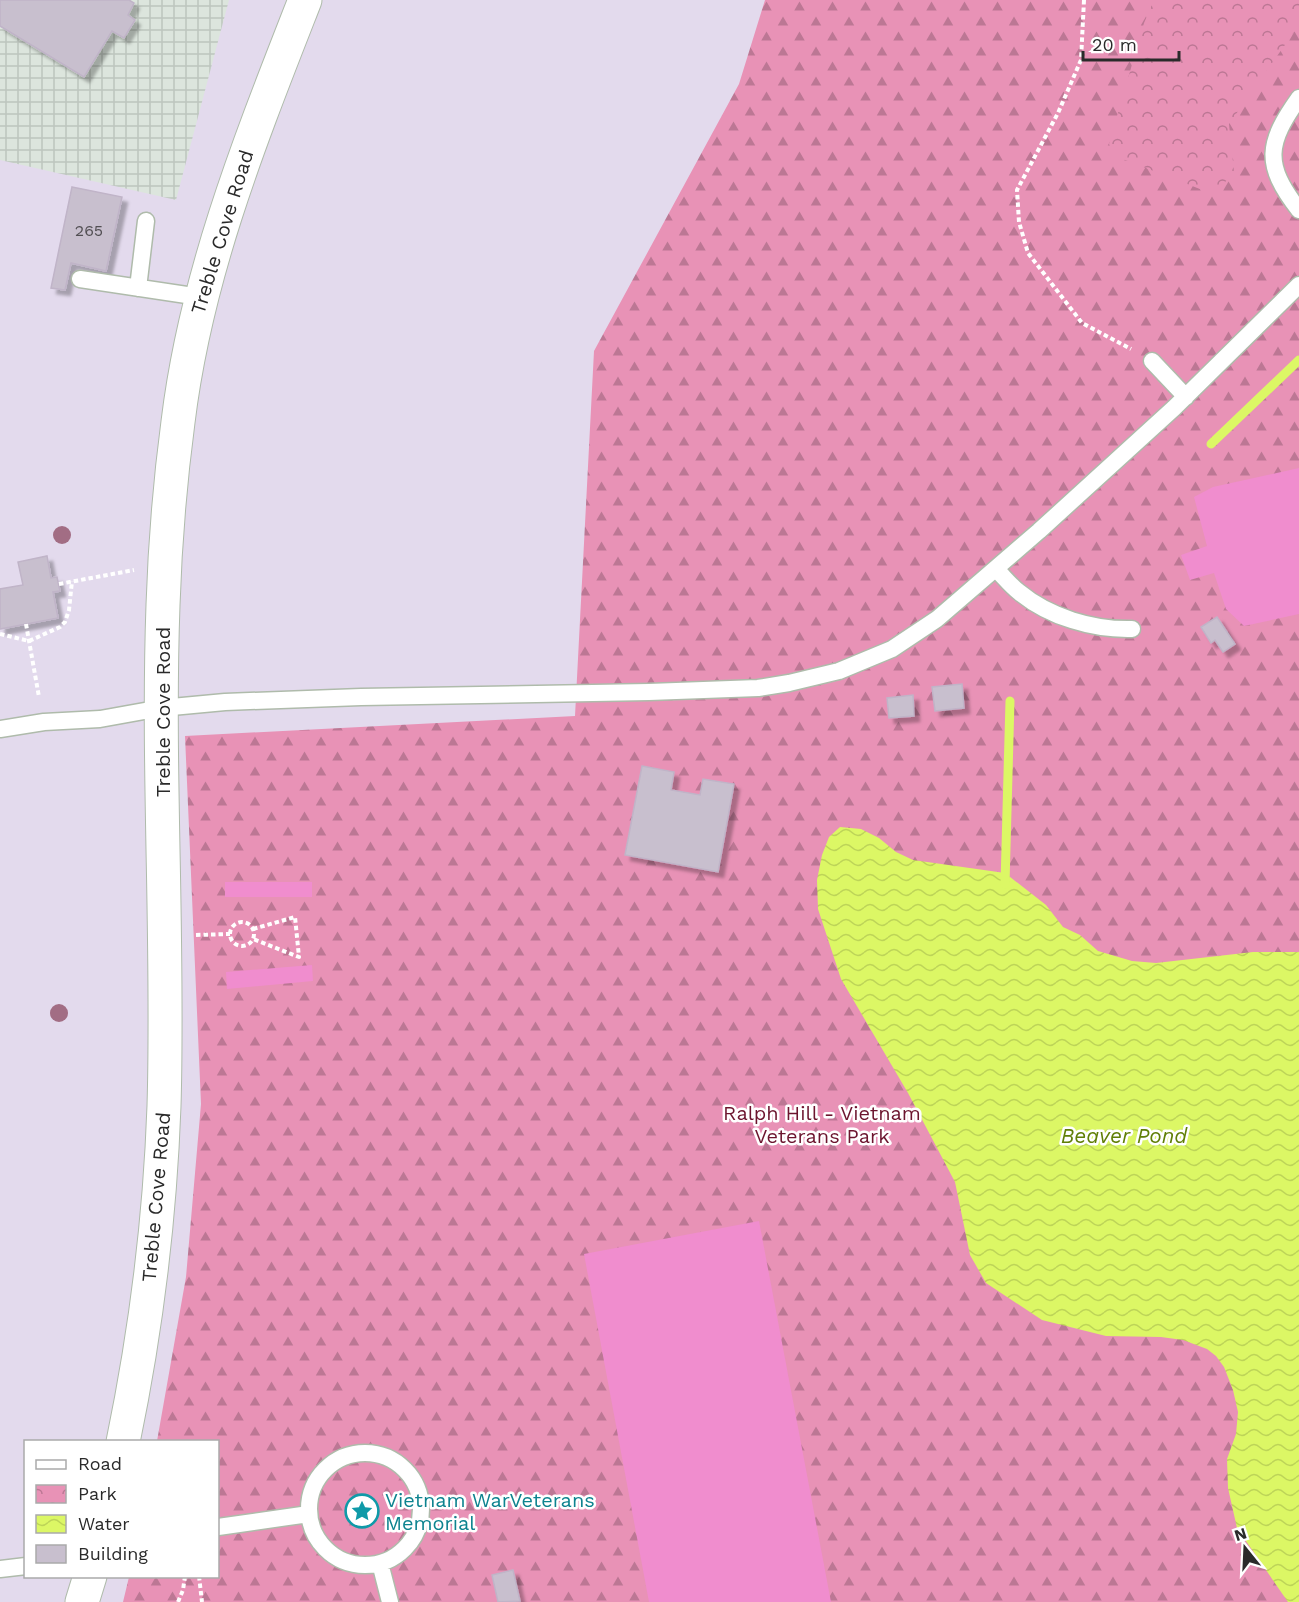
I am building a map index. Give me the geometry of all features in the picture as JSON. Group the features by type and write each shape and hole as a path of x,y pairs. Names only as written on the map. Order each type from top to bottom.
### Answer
{"main road":[{"name":"Treble Cove Road","path":"123,1440 136,1378 151,1272 164,1106 165,936 161,708 163,604 168,518 183,385 200,297 238,172 305,0"},
{"path":"82,1602 89,1578"}],"lane":[{"path":"1299,98 1282,123 1274,140 1273,155 1281,184 1299,210"},
{"path":"138,288 146,221"},
{"path":"80,279 200,297"},
{"path":"0,729 44,722 100,719 161,708 235,702 758,688 839,671 892,650 930,624 996,569 1186,397 1299,285"},
{"path":"1152,361 1186,397"},
{"path":"996,569 1018,591 1039,607 1095,626 1117,630 1132,629"},
{"path":"364,1452 383,1455 399,1464 415,1483 422,1507 421,1519 411,1542 392,1558 380,1563 359,1565 339,1560 316,1538 309,1514 309,1498 314,1484 325,1469 340,1458 364,1452"},
{"path":"219,1527 309,1514"},
{"path":"380,1563 390,1602"},
{"path":"0,1569 24,1566"}],"path":[{"path":"1084,0 1081,60 1058,113 1017,190 1019,222 1028,253 1083,323 1152,361"},
{"path":"58,584 129,570"},
{"path":"0,634 29,641 54,631 65,622 72,598 72,581"},
{"path":"26,624 44,722"},
{"path":"253,929 296,917 299,957 254,939"},
{"path":"239,922 247,922 253,929 254,939 247,945 240,946 233,943 230,934 232,927 239,922"},
{"path":"178,1602 185,1578"},
{"path":"199,1578 202,1602"}],"shaded area":[{"path":"0,0 229,0 176,200 0,160"},
{"path":"1299,468 1299,614 1244,626 1226,609 1214,573 1190,580 1181,555 1207,546 1194,497 1213,487"},
{"path":"225,882 312,882 312,897 225,897"},
{"path":"312,965 313,981 227,989 226,972"},
{"path":"759,1221 831,1602 649,1602 584,1254"}],"green space":[{"name":"Ralph Hill - Vietnam Veterans Park","path":"765,0 1299,0 1299,1602 123,1602 129,1578 219,1578 219,1440 157,1440 186,1277 201,1104 185,736 575,716 594,351 739,84"},
{"path":"1154,0 1299,0 1299,25 1229,124 1234,172 1218,190 1205,191 1115,156 1109,144 1144,23"}],"water":[{"name":"Beaver Pond","path":"840,827 861,829 879,838 896,852 913,860 1005,873 1046,905 1063,927 1080,935 1098,951 1132,961 1156,963 1253,952 1299,952 1299,1602 1288,1602 1237,1528 1228,1488 1227,1459 1236,1434 1238,1412 1224,1367 1216,1356 1207,1349 1183,1340 1161,1337 1106,1336 1042,1320 986,1283 970,1255 955,1182 908,1093 841,979 818,909 817,880 822,855 829,837"}],"building":[{"path":"0,0 129,0 134,3 128,15 135,20 124,38 112,31 84,77 0,26"},
{"path":"72,187 122,197 106,271 71,263 65,290 51,288"},
{"path":"47,556 51,578 57,577 60,591 53,592 58,618 0,629 0,589 23,585 18,562"},
{"path":"1217,617 1235,644 1223,652 1215,640 1211,643 1201,627"},
{"path":"962,684 964,708 935,711 932,687"},
{"path":"913,695 914,716 889,718 887,698"},
{"path":"642,766 674,772 671,790 700,795 703,779 734,784 718,872 625,855"},
{"path":"513,1570 520,1601 498,1602 492,1575"}],"waterway":[{"path":"1211,444 1299,360"},
{"path":"1005,884 1010,701"}],"place":[{"name":"Vietnam WarVeterans Memorial","path":"362,1511"}]}
